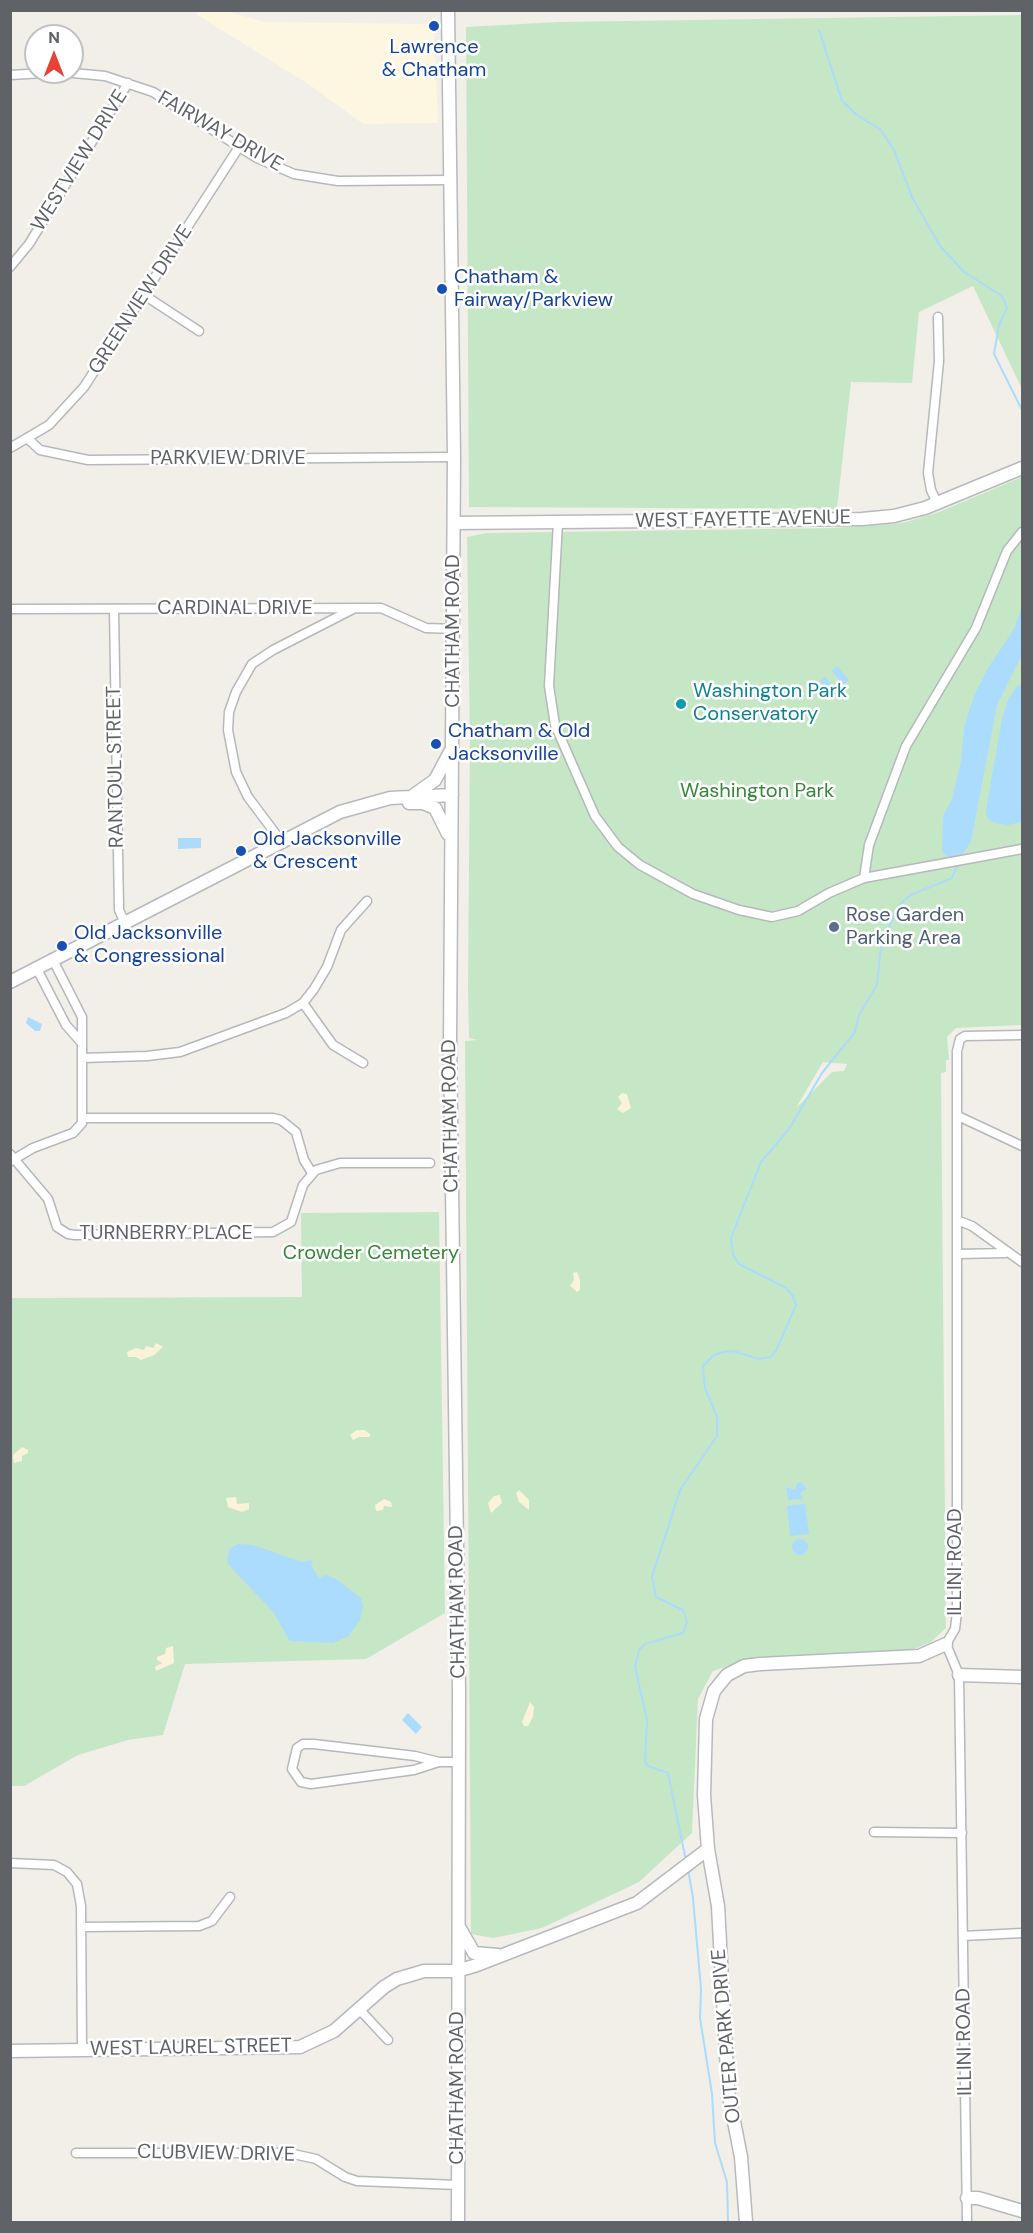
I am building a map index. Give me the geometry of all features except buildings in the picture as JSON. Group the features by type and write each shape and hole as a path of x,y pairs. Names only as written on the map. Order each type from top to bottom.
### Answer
{"street":[{"name":"CHATHAM ROAD","path":"448,10 454,457 450,1042 459,1762 458,2223"},
{"name":"FAIRWAY DRIVE","path":"84,74 105,76 153,92 275,168 338,182 451,180"},
{"name":"WESTVIEW DRIVE","path":"10,267 29,244 128,83"},
{"name":"GREENVIEW DRIVE","path":"27,438 49,425 66,410 84,387 239,147"},
{"path":"144,295 199,331"},
{"path":"937,503 931,490 928,473 939,361 938,317"},
{"path":"10,448 27,438"},
{"name":"PARKVIEW DRIVE","path":"27,438 40,450 88,460 454,457"},
{"name":"WEST FAYETTE AVENUE","path":"454,523 862,519 911,512 1023,468"},
{"path":"558,522 549,687 551,705 572,767 595,816 609,837 628,856 676,887 714,902 772,917 798,911 828,893 864,878 1023,849"},
{"path":"864,878 864,863 872,836 906,746 976,628 1007,551 1023,532"},
{"name":"CARDINAL DRIVE","path":"10,609 381,608 426,628 454,629"},
{"path":"281,841 248,797 236,772 228,730 229,712 236,692 252,664 273,650 354,609"},
{"name":"RANTOUL STREET","path":"114,610 119,910 125,923"},
{"path":"412,796 435,780 453,746"},
{"path":"10,982 281,841 360,805 412,796 452,795"},
{"path":"360,805 372,807 415,803 430,805 444,821 452,845"},
{"path":"82,1058 147,1056 180,1052 227,1036 303,1003 322,978 341,930 368,901"},
{"path":"12,1158 79,1129 82,1118 80,1041 82,1017 53,960"},
{"path":"37,969 66,1025 80,1041"},
{"path":"303,1003 333,1045 363,1063"},
{"name":"ILLINI ROAD","path":"967,2223 959,1675 946,1644 955,1629 957,1612 957,1051 960,1040 970,1035 1023,1035"},
{"path":"957,1116 1023,1146"},
{"path":"82,1118 273,1118 281,1120 296,1132 304,1160 312,1173 340,1163 430,1163"},
{"name":"TURNBERRY PLACE","path":"12,1158 48,1199 57,1227 68,1234 75,1235 273,1232 291,1222 303,1185 312,1173"},
{"path":"957,1220 972,1226 1008,1254 1023,1262"},
{"path":"957,1254 981,1251 1008,1254"},
{"path":"708,1849 704,1795 706,1719 714,1691 727,1675 744,1666 760,1664 919,1656 946,1644"},
{"path":"959,1675 1023,1677"},
{"path":"439,1762 414,1770 311,1784 301,1782 292,1768 297,1748 303,1744 415,1756 439,1762 459,1762"},
{"path":"874,1832 962,1833"},
{"name":"WEST LAUREL STREET","path":"10,2051 300,2047 322,2039 384,1987 403,1976 424,1971 457,1971 505,1955 637,1903 708,1849"},
{"name":"OUTER PARK DRIVE","path":"708,1849 718,1906 728,2091 741,2157 746,2223"},
{"path":"10,1863 54,1865 67,1872 80,1894 82,2050"},
{"path":"81,1927 199,1926 212,1921 230,1897"},
{"path":"458,1923 474,1953 505,1955"},
{"path":"963,1936 1023,1933"},
{"path":"359,2009 388,2040"},
{"name":"CLUBVIEW DRIVE","path":"76,2153 289,2153 316,2159 345,2177 357,2181 458,2185"},
{"path":"967,2198 978,2198 1023,2211"}],"shaded area":[{"path":"198,11 226,11 265,22 434,24 438,123 363,124 310,85 196,14"}],"green space":[{"path":"1022,15 1022,389 973,286 919,312 912,383 851,382 837,509 469,507 466,27 559,22"},
{"name":"Washington Park","path":"1022,477 1022,1025 956,1028 947,1037 949,1060 946,1060 946,1072 941,1073 946,1628 931,1642 909,1651 755,1657 713,1671 698,1699 692,1833 639,1882 542,1928 493,1938 471,1934 465,1041 477,1040 469,1038 468,988 470,743 467,537 486,533 835,528 903,523 939,512","holes":["823,1062 847,1064 844,1071 832,1072 796,1108"]},
{"name":"Crowder Cemetery","path":"439,1212 445,1613 366,1659 185,1664 163,1735 128,1740 78,1755 24,1786 11,1786 10,1298 302,1297 301,1213"}],"sand":[{"path":"622,1093 627,1094 631,1108 623,1113 617,1109 622,1103 618,1097"},
{"path":"577,1272 580,1290 577,1292 570,1286 574,1280 573,1273"},
{"path":"156,1343 163,1347 154,1355 141,1360 128,1357 127,1352 136,1348 144,1350 146,1346 153,1348"},
{"path":"357,1430 364,1430 370,1434 370,1437 359,1437 353,1440 350,1435"},
{"path":"22,1447 28,1450 28,1453 22,1456 22,1461 14,1463 13,1455"},
{"path":"519,1490 529,1500 529,1510 519,1502 516,1493"},
{"path":"500,1495 502,1503 491,1513 488,1503 494,1496"},
{"path":"236,1497 237,1504 249,1503 249,1509 242,1512 228,1507 226,1498"},
{"path":"384,1499 391,1502 392,1507 384,1506 383,1510 376,1511 375,1505"},
{"path":"173,1646 174,1663 156,1671 155,1667 162,1663 157,1660 157,1657 165,1654 166,1648"},
{"path":"530,1702 534,1707 533,1717 528,1726 524,1726 522,1722"}],"water":[{"path":"1022,606 1022,655 997,705 971,841 963,854 948,857 942,851 943,816 952,799 961,761 964,727 974,696 988,668 1014,629"},
{"path":"837,666 849,680 832,695 820,681 825,677 832,685 839,684 839,680 832,671"},
{"path":"1022,684 1022,818 1021,822 1008,825 995,823 987,818 986,810 1002,719 1008,700 1016,687"},
{"path":"178,838 201,838 201,848 178,849"},
{"path":"28,1017 42,1024 40,1031 35,1031 26,1023"},
{"path":"801,1482 807,1489 800,1493 803,1499 788,1500 786,1487 795,1490 797,1483"},
{"path":"805,1504 809,1534 790,1536 787,1506"},
{"path":"800,1539 806,1541 808,1547 806,1553 800,1555 794,1553 792,1547 794,1541"},
{"path":"239,1544 253,1545 302,1562 313,1560 311,1565 319,1578 326,1575 336,1579 361,1598 363,1606 360,1620 349,1636 333,1643 290,1641 274,1613 227,1563 229,1549"},
{"path":"408,1713 422,1727 416,1734 402,1720"}],"waterway":[{"path":"819,30 842,101 858,116 880,129 894,150 912,197 940,246 964,272 1002,296 1007,308 999,325 994,354 1022,410"},
{"path":"686,1861 668,1773 648,1766 645,1762 647,1720 635,1667 639,1650 645,1644 683,1633 687,1622 683,1610 656,1597 652,1577 680,1490 717,1436 717,1417 705,1388 703,1366 714,1355 723,1352 733,1351 759,1359 770,1357 776,1351 796,1305 793,1296 786,1288 739,1264 733,1255 731,1238 761,1162 789,1129 822,1073 855,1032 859,1015 877,985 880,953 900,904 911,895 952,878 957,866 955,855"},
{"path":"688,1869 693,1898 701,1989 700,2018 712,2094 715,2143 727,2182 728,2222"}],"place":[{"name":"Lawrence & Chatham","path":"434,26"},
{"name":"Chatham & Fairway/Parkview","path":"442,289"},
{"name":"Washington Park Conservatory","path":"681,704"},
{"name":"Chatham & Old Jacksonville","path":"436,744"},
{"name":"Old Jacksonville & Crescent","path":"241,851"},
{"name":"Rose Garden Parking Area","path":"834,927"},
{"name":"Old Jacksonville & Congressional","path":"62,946"}]}
